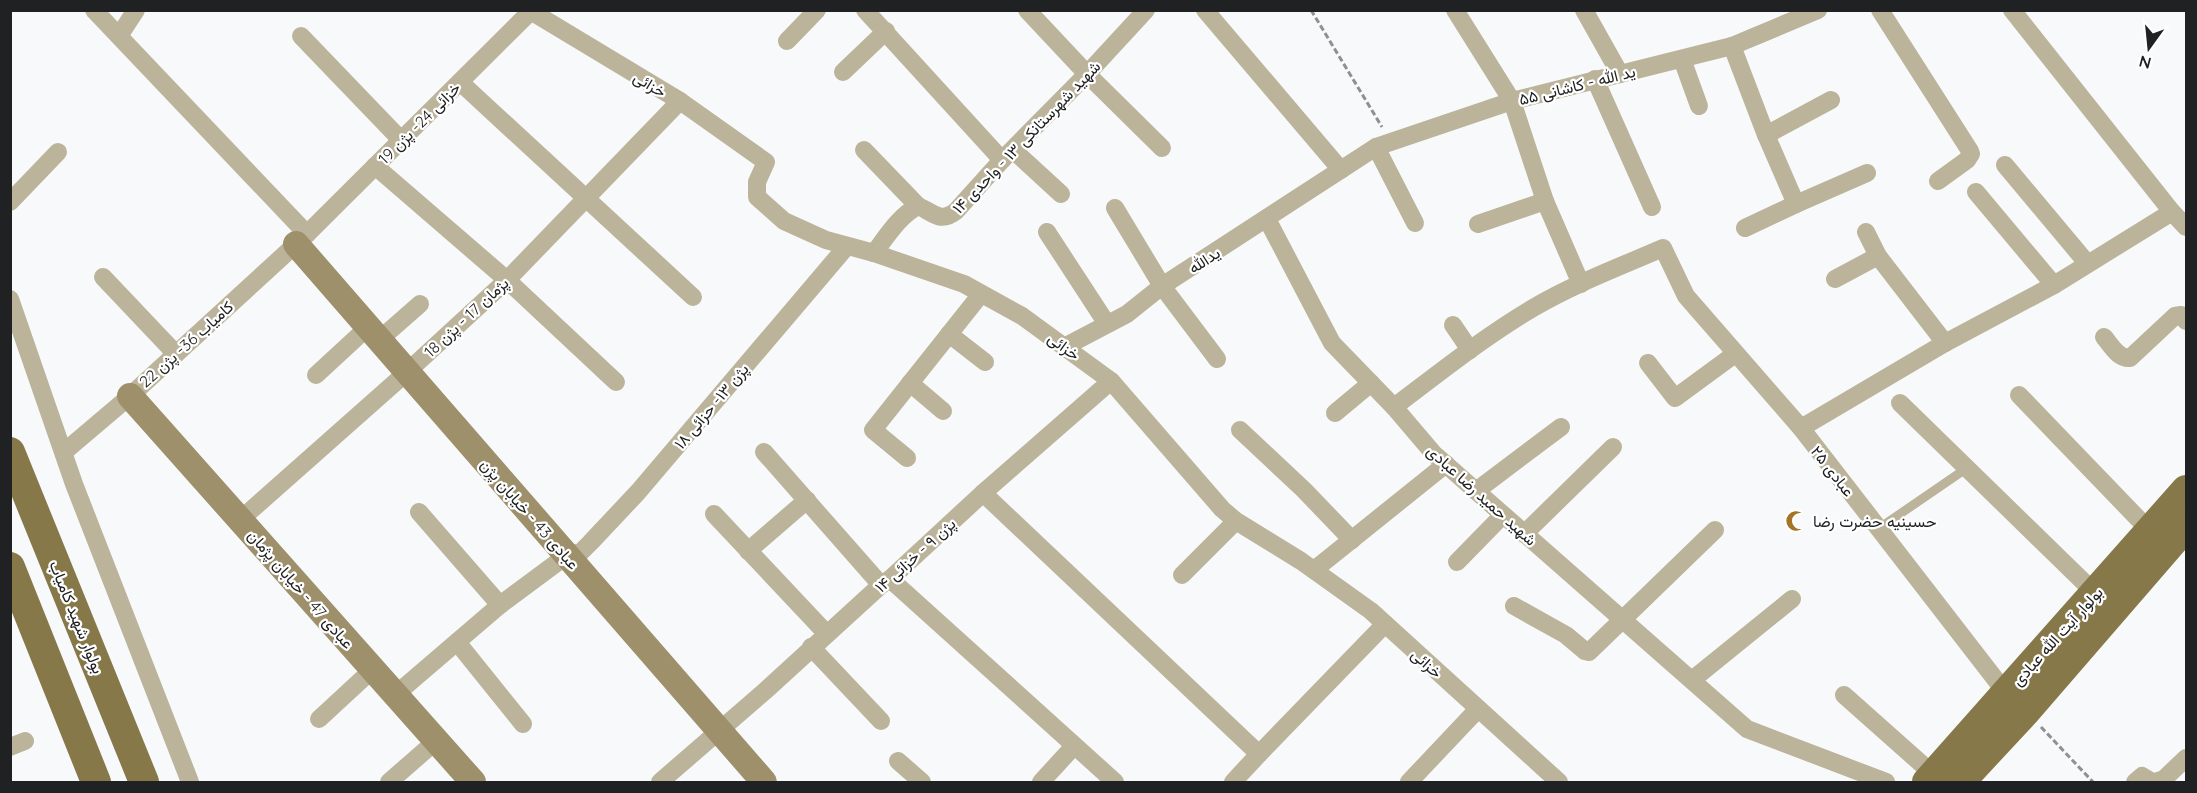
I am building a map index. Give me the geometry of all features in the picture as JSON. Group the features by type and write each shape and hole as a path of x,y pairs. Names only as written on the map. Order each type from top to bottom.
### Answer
{"main road":[{"name":"بولوار شهید کامیاب","path":"10,452 144,783"},
{"name":"بولوار آیت الله عبادی","path":"2016,702 2095,593 2187,490"},
{"name":"بولوار آیت الله عبادی","path":"1940,780 2187,526"},
{"path":"10,567 96,783"}],"street":[{"path":"94,10 302,239"},
{"path":"119,36 136,10"},
{"path":"787,41 818,10"},
{"path":"865,10 1007,155 1060,194"},
{"path":"1027,10 1087,74 1162,148"},
{"name":"شهید شهرستانکی ۱۳ - واحدی ۱۴","path":"918,206 941,218 949,217 1146,10"},
{"path":"1394,407 1470,350 1533,308 1581,284 1545,201 1512,101 1455,10"},
{"path":"1584,10 1620,74"},
{"name":"ید الله - کاشانی ۵۵","path":"1341,170 1383,145 1512,101 1732,46 1782,18 1818,10"},
{"path":"1880,10 1971,154 1938,181"},
{"path":"2012,10 2172,212 2187,227"},
{"name":"خزائی 24- پژن 19","path":"302,239 529,11"},
{"name":"خزائی","path":"529,11 680,102 766,162 757,182 757,197 784,221 826,240 874,253 964,284 1022,316 1066,346 1111,381 1222,509 1236,521 1314,570 1371,611 1478,709 1538,776 1559,783"},
{"path":"1211,12 1341,170"},
{"path":"843,72 886,31"},
{"path":"302,36 401,140"},
{"path":"1732,46 1766,135 1796,204"},
{"path":"1682,59 1699,106"},
{"path":"1595,79 1652,207"},
{"path":"460,82 693,297"},
{"path":"1766,135 1831,100"},
{"name":"پژمان 17 - پژن 18","path":"240,520 507,280 680,102"},
{"path":"1383,145 1415,223"},
{"path":"864,150 918,206 910,210 894,226 874,253"},
{"path":"10,201 58,152"},
{"path":"2005,165 2087,263"},
{"path":"375,166 507,280 616,382"},
{"name":"یدالله","path":"1066,346 1126,314 1162,286 1341,170"},
{"path":"1745,228 1867,173"},
{"path":"1976,192 2054,285"},
{"path":"1478,224 1545,201"},
{"path":"1115,208 1162,286 1217,359"},
{"path":"1801,428 1946,343 2054,285 2172,212"},
{"name":"شهید حمید رضا عبادی","path":"1268,219 1332,343 1446,464 1748,729 1886,783"},
{"path":"1047,232 1107,324"},
{"path":"1866,232 1878,256 1946,343"},
{"name":"عبادی 43 - خیابان پژن","path":"302,239 373,334 764,783"},
{"name":"کامیاب 36- پژن 22","path":"64,452 130,396 302,239"},
{"name":"پژن ۱۳- حزائی ۱۸","path":"395,695 500,605 566,556 581,552 638,492 848,246"},
{"name":"عبادی ۲۵","path":"1581,284 1663,248 1686,296 1801,428 2016,702"},
{"path":"1835,279 1878,256"},
{"path":"103,277 176,354"},
{"path":"907,458 873,430 981,294"},
{"path":"10,299 64,452 190,783"},
{"path":"316,375 420,304"},
{"path":"2104,337 2120,355 2130,358 2175,316 2181,315 2187,321"},
{"path":"1453,325 1470,350"},
{"path":"950,333 985,362"},
{"path":"1648,363 1675,398 1735,354"},
{"name":"پژن ۹ - خزائی ۱۴","path":"660,783 1111,381"},
{"path":"1335,413 1371,382"},
{"path":"910,383 943,411"},
{"path":"2019,395 2150,531"},
{"name":"عبادی 47 - خیابان پژمان","path":"130,396 472,783"},
{"path":"1900,403 2095,593"},
{"path":"1476,491 1561,427"},
{"path":"1240,430 1304,490 1352,540"},
{"path":"1524,534 1613,447"},
{"path":"764,452 885,582 1115,783"},
{"path":"1314,570 1446,464"},
{"path":"983,493 1258,754"},
{"path":"748,551 807,500"},
{"path":"419,512 500,605"},
{"path":"714,514 826,633"},
{"path":"1457,562 1503,515"},
{"path":"1182,575 1236,521"},
{"path":"1514,606 1566,635 1589,652 1715,530"},
{"path":"1692,680 1792,599"},
{"path":"1233,783 1258,754 1385,624"},
{"path":"457,642 523,724"},
{"path":"811,647 881,720"},
{"path":"319,719 372,670"},
{"path":"1844,695 1940,780"},
{"path":"1409,783 1478,709"},
{"path":"389,783 436,741"},
{"path":"1041,783 1074,746"},
{"path":"2135,783 2142,776 2153,783 2164,779 2187,758"},
{"path":"898,762 921,783"}],"lane":[{"path":"1878,529 1967,468"}],"path":[{"path":"1311,10 1383,145"},
{"path":"2016,702 2093,783"}],"place":[{"name":"حسینیه حضرت رضا","path":"1796,521"}]}
